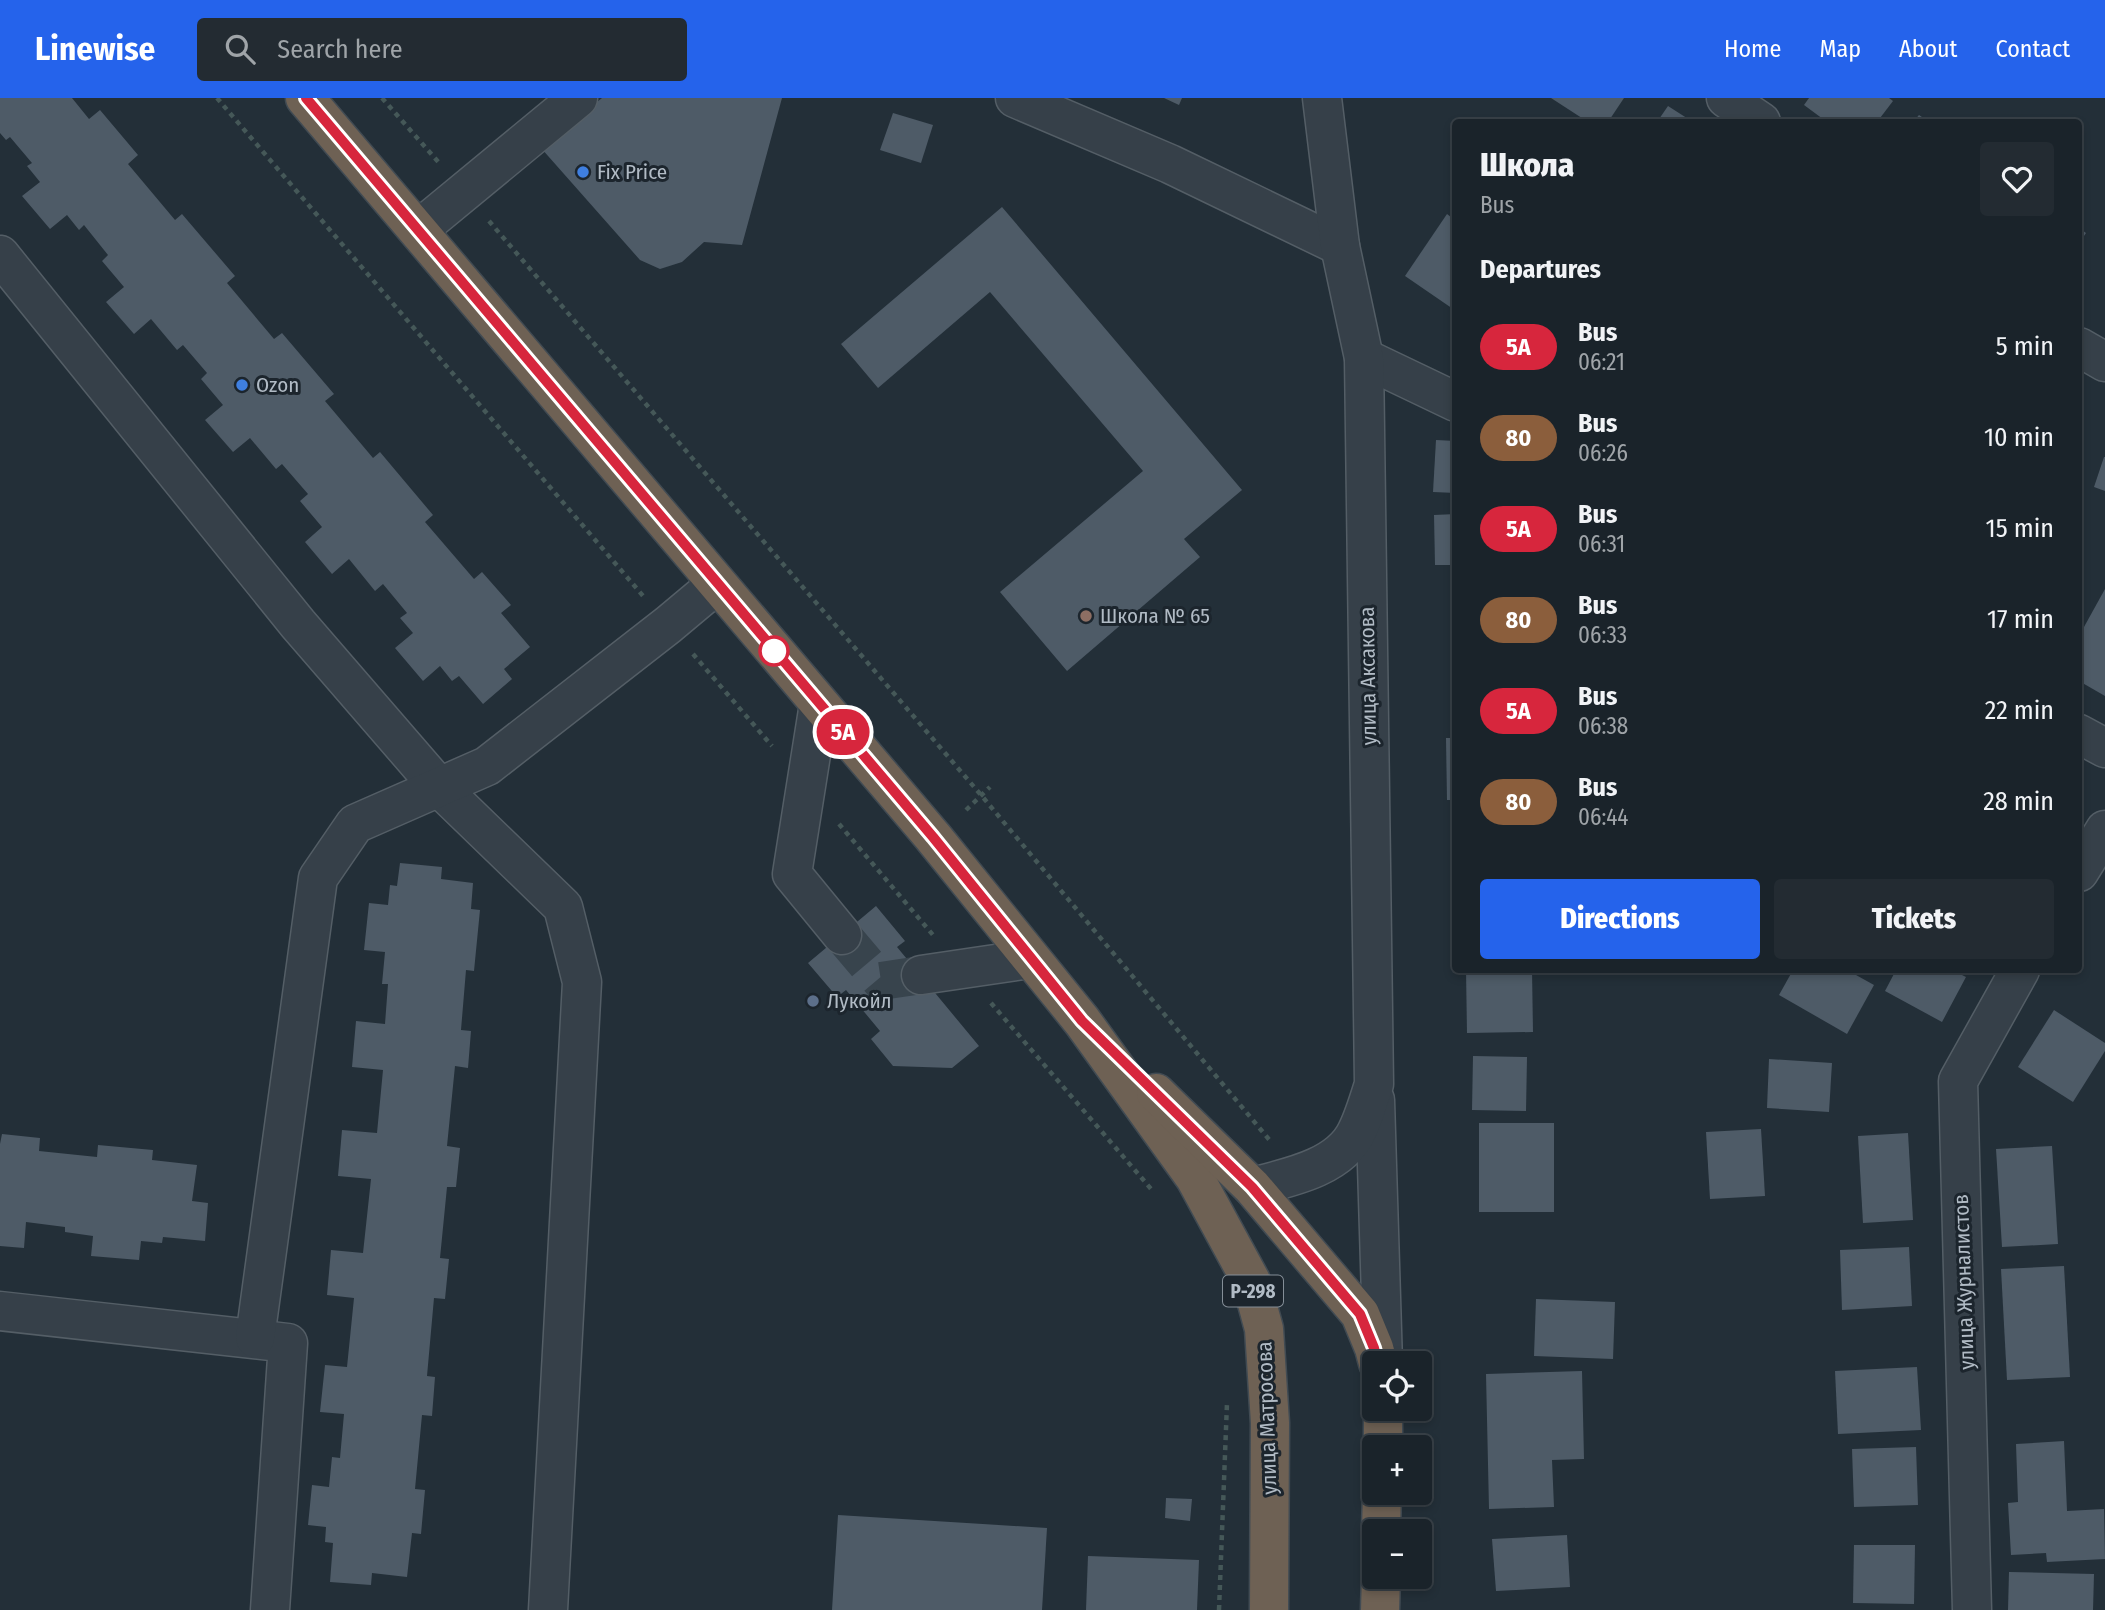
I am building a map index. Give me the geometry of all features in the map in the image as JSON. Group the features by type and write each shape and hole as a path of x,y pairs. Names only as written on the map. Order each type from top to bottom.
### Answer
{"highway":[{"name":"Р-298","path":"306,98 933,837 1082,1021 1252,1187 1360,1314 1375,1351"},
{"name":"улица Матросова","path":"1082,1021 1195,1178 1251,1281 1264,1329 1269,1409 1269,1610"},
{"path":"1380,1610 1381,1589"}],"street":[{"path":"418,230 578,98"},
{"path":"1015,98 1170,164 1340,246"},
{"name":"улица Аксакова","path":"1252,1187 1297,1175 1341,1151 1356,1134 1374,1084 1364,358 1340,246 1322,98"},
{"path":"1726,98 1757,119"},
{"path":"0,255 298,624 439,787 563,907 582,982 548,1610"},
{"path":"2082,348 2105,362"},
{"path":"1364,358 1452,399"},
{"path":"255,1338 318,878 355,824 487,766 717,584"},
{"path":"819,704 792,874 842,934"},
{"path":"2082,736 2105,748"},
{"path":"2082,867 2105,830"},
{"path":"921,975 1030,959"},
{"name":"улица Журналистов","path":"1972,1610 1958,1081 2018,973"},
{"path":"1374,1084 1380,1351"},
{"path":"0,1311 288,1343 270,1610"}],"path":[{"path":"382,98 981,795 1276,1148"},
{"path":"966,810 990,787"}],"building":[{"path":"0,98 72,98 89,119 100,110 138,155 128,164 175,220 182,214 235,276 227,283 274,339 282,333 334,394 325,401 373,458 380,452 433,515 425,522 474,579 482,572 511,605 501,613 530,647 504,669 512,679 483,704 459,676 452,681 440,666 423,681 395,648 413,633 400,618 407,613 383,584 375,591 349,559 332,574 305,542 322,527 300,501 308,494 282,464 276,469 250,438 233,452 205,420 223,405 201,379 207,373 183,345 177,350 151,319 134,334 106,302 124,287 102,261 108,255 84,225 79,230 67,215 50,229 22,196 40,182 27,166 32,163 10,137 6,140 0,133"},
{"path":"602,98 782,98 742,245 704,242 682,262 660,269 640,260 541,148"},
{"path":"1164,98 1182,98 1179,105"},
{"path":"1551,98 1624,98 1610,119 1583,119"},
{"path":"1809,98 1889,98 1893,101 1879,119 1823,119 1804,105"},
{"path":"1668,106 1688,119 1659,119"},
{"path":"893,113 933,125 921,163 880,150"},
{"path":"1002,207 1242,490 1184,539 1200,557 1067,671 1000,592 1143,471 990,292 878,388 841,344"},
{"path":"1447,214 1452,218 1452,308 1405,276"},
{"path":"1436,440 1452,441 1452,493 1433,492"},
{"path":"2105,457 2105,491 2094,487"},
{"path":"1452,514 1452,565 1435,565 1434,515"},
{"path":"2105,589 2105,696 2082,683 2082,631"},
{"path":"1446,738 1452,738 1452,800 1447,800"},
{"path":"400,863 442,867 441,879 473,883 471,909 480,910 474,971 466,970 461,1030 471,1031 468,1068 455,1066 447,1146 460,1148 456,1187 447,1187 440,1258 449,1259 445,1299 434,1298 427,1376 435,1377 432,1416 422,1415 415,1489 425,1490 421,1534 412,1533 407,1577 372,1573 371,1585 330,1582 333,1543 325,1542 326,1527 308,1525 312,1485 329,1487 332,1457 340,1458 344,1414 320,1412 325,1365 347,1367 354,1298 327,1295 331,1250 363,1253 371,1179 338,1176 342,1130 377,1133 383,1070 352,1067 356,1021 385,1024 388,984 382,984 385,952 364,950 369,903 388,905 390,885 397,886"},
{"path":"876,906 905,941 897,947 979,1046 952,1068 893,1066 871,1039 880,1031 846,990 837,997 808,963"},
{"path":"1466,973 1532,973 1533,1032 1467,1033"},
{"path":"1791,973 1852,973 1874,985 1847,1034 1779,995"},
{"path":"1894,973 1958,973 1966,977 1942,1022 1885,991"},
{"path":"2054,1010 2105,1043 2105,1051 2073,1102 2018,1067"},
{"path":"1473,1056 1527,1057 1526,1111 1472,1110"},
{"path":"1769,1059 1832,1063 1829,1112 1767,1108"},
{"path":"1479,1123 1554,1123 1554,1212 1479,1212"},
{"path":"1761,1129 1765,1196 1710,1199 1706,1132"},
{"path":"1908,1133 1913,1220 1863,1223 1858,1136"},
{"path":"2,1134 40,1138 39,1151 97,1157 98,1145 153,1150 152,1160 197,1165 192,1201 208,1203 205,1241 163,1237 162,1243 141,1241 139,1260 91,1256 93,1236 65,1232 65,1227 26,1222 24,1248 0,1246"},
{"path":"2052,1146 2058,1244 2002,1247 1996,1149"},
{"path":"1909,1247 1912,1306 1842,1310 1840,1250"},
{"path":"2064,1266 2070,1377 2007,1380 2001,1269"},
{"path":"1536,1299 1615,1302 1613,1359 1534,1356"},
{"path":"1917,1367 1921,1430 1838,1434 1835,1371"},
{"path":"1582,1371 1584,1459 1552,1460 1554,1507 1489,1509 1486,1374"},
{"path":"2064,1441 2067,1511 2104,1509 2105,1559 2047,1562 2046,1553 2011,1555 2008,1503 2018,1502 2016,1444"},
{"path":"1916,1447 1918,1505 1854,1507 1852,1449"},
{"path":"1166,1498 1192,1499 1190,1521 1165,1518"},
{"path":"838,1515 1047,1528 1042,1610 832,1610"},
{"path":"1567,1535 1570,1587 1496,1591 1492,1539"},
{"path":"1854,1545 1915,1545 1914,1604 1853,1603"},
{"path":"1088,1556 1199,1560 1197,1610 1086,1610"},
{"path":"2009,1572 2094,1574 2093,1610 2008,1610"}],"tunnel":[{"path":"842,935 881,981 921,975"}],"bus line":[{"name":"5А","path":"306,98 933,837 1082,1021 1252,1187 1360,1314 1375,1351"}],"place":[{"name":"Fix Price","path":"583,172"},
{"name":"Ozon","path":"242,385"},
{"name":"Школа № 65","path":"1086,616"},
{"name":"Лукойл","path":"813,1001"}]}
